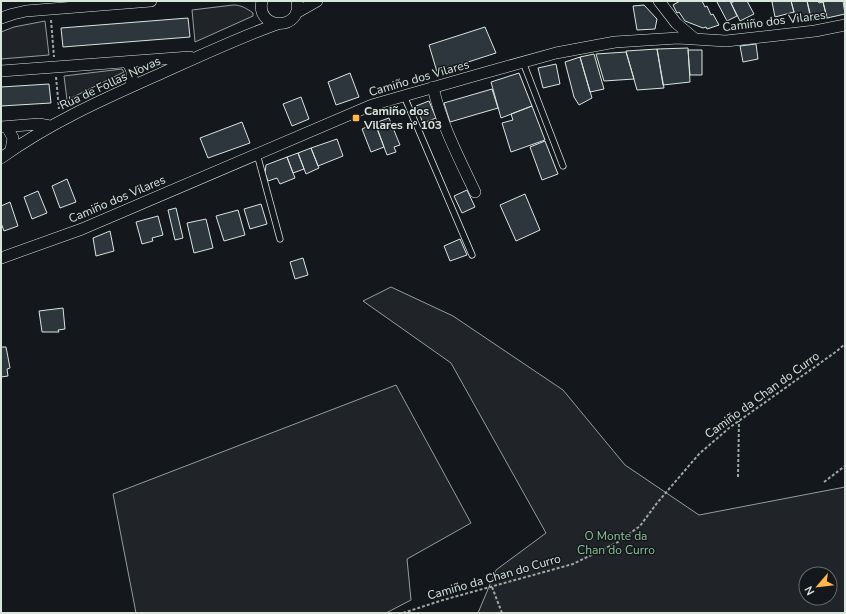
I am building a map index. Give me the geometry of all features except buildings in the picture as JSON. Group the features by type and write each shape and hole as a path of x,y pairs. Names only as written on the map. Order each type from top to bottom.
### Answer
{"street":[{"path":"1,18 26,11 151,1"},
{"path":"251,1 263,9 267,19 277,24"},
{"path":"296,13 297,1"},
{"name":"Rúa de Follas Novas","path":"1,158 11,150 50,126 130,87 235,41 277,24 288,22 296,13 317,1"},
{"path":"659,1 676,23 695,39"},
{"name":"Rúa de Follas Novas","path":"235,41 260,23 263,9"},
{"path":"676,23 678,38"},
{"name":"Camiño dos Vilares","path":"1,258 82,229 372,105 432,87 556,53 615,42 678,38 726,41 815,31 845,25"},
{"path":"1,72 200,57"},
{"path":"127,62 133,72 130,87"},
{"path":"432,87 446,129 475,192"},
{"path":"4,127 39,124 50,126"},
{"path":"4,127 13,138 11,150"}],"lane":[{"path":"523,62 563,166"},
{"path":"404,96 472,255"},
{"path":"257,154 280,238"}],"path":[{"path":"51,18 54,55"},
{"path":"55,73 59,112"},
{"name":"Camiño da Chan do Curro","path":"403,613 443,600 573,564 618,542 640,526 698,454 739,421 845,344"},
{"path":"738,477 739,421"},
{"path":"824,482 845,466"},
{"path":"492,587 502,613"}],"green space":[{"path":"233,5 246,8 253,13 253,16 195,42 192,10"},
{"path":"45,21 49,55 1,59 1,32 14,27"},
{"path":"122,69 124,72 67,100 64,76"},
{"name":"O Monte da Chan do Curro","path":"391,287 453,316 563,390 625,465 699,515 845,487 845,613 478,613 496,570 546,533 451,363 363,301"},
{"path":"396,385 471,523 407,559 411,600 386,613 136,613 113,494"}],"place":[{"name":"Camiño dos Vilares nº 103","path":"356,118"}]}
